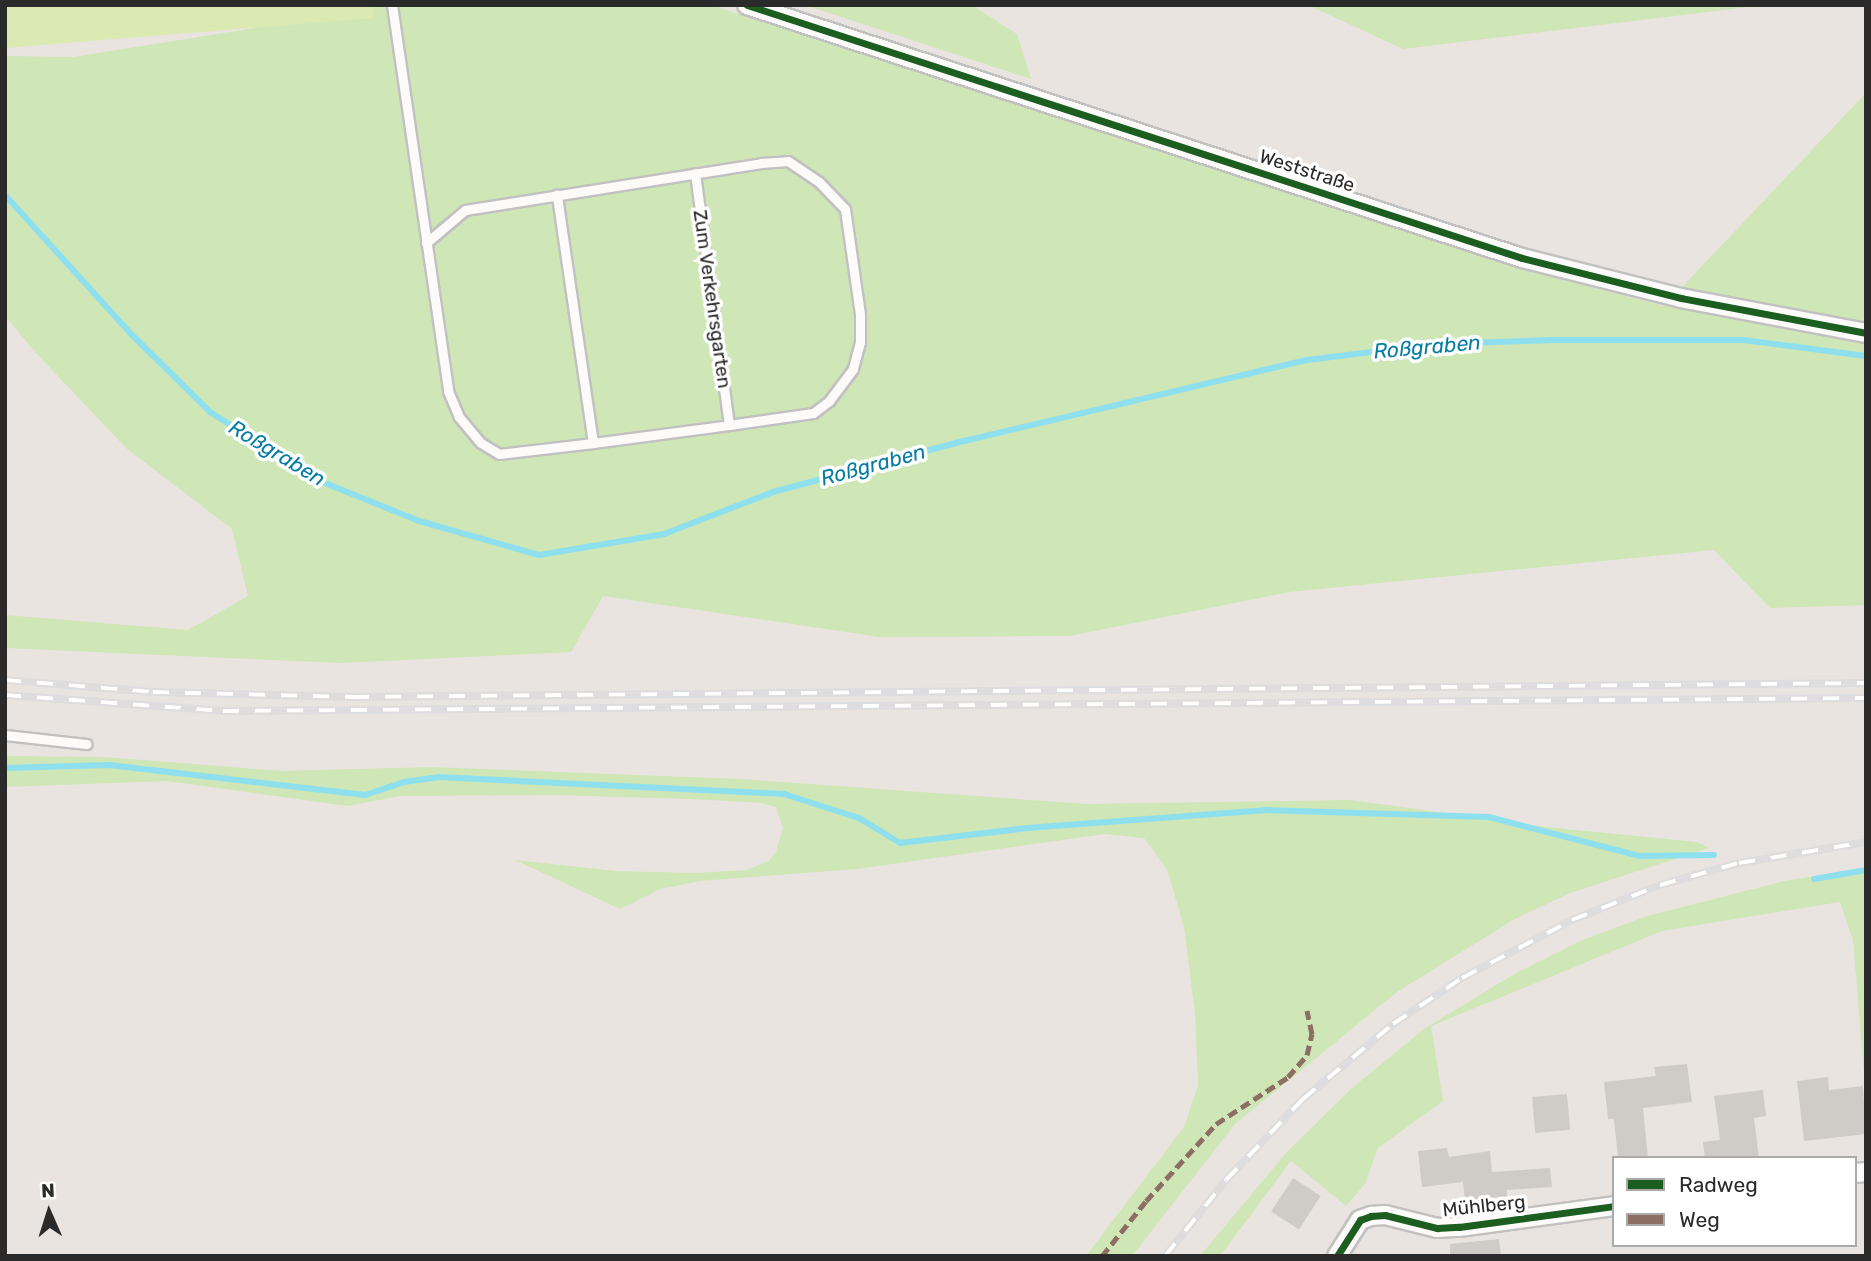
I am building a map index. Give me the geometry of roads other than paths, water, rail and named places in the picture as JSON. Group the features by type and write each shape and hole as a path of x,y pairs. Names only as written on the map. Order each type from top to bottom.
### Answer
{"street":[{"name":"Weststraße","path":"747,5 1522,258 1681,298 1866,333"},
{"name":"Mühlberg","path":"1337,1256 1360,1220 1371,1216 1385,1215 1437,1228 1612,1206"}],"lane":[{"path":"392,5 426,243 449,391 459,417 481,443 499,454 813,413 829,401 853,369 860,342 860,315 845,209 819,182 788,161 695,173 466,210 426,243"},
{"name":"Zum Verkehrsgarten","path":"695,173 729,425"},
{"path":"558,195 593,443"},
{"path":"5,735 87,744"}],"waterway":[{"name":"Roßgraben","path":"5,195 130,333 210,412 320,481 419,521 539,555 664,534 773,492 964,441 1307,360 1437,344 1553,340 1743,340 1866,356"},
{"name":"Roßgraben","path":"5,768 109,765 365,795 404,782 438,777 784,794 859,818 900,843 1027,828 1264,810 1489,817 1640,856 1714,855"},
{"name":"Roßgraben","path":"1814,879 1866,870"}],"railway":[{"path":"5,680 153,692 353,697 1866,683"},
{"path":"5,695 223,711 1866,698"},
{"path":"1165,1256 1226,1180 1303,1099 1393,1024 1462,978 1572,920 1660,885 1739,863 1866,842"}]}
